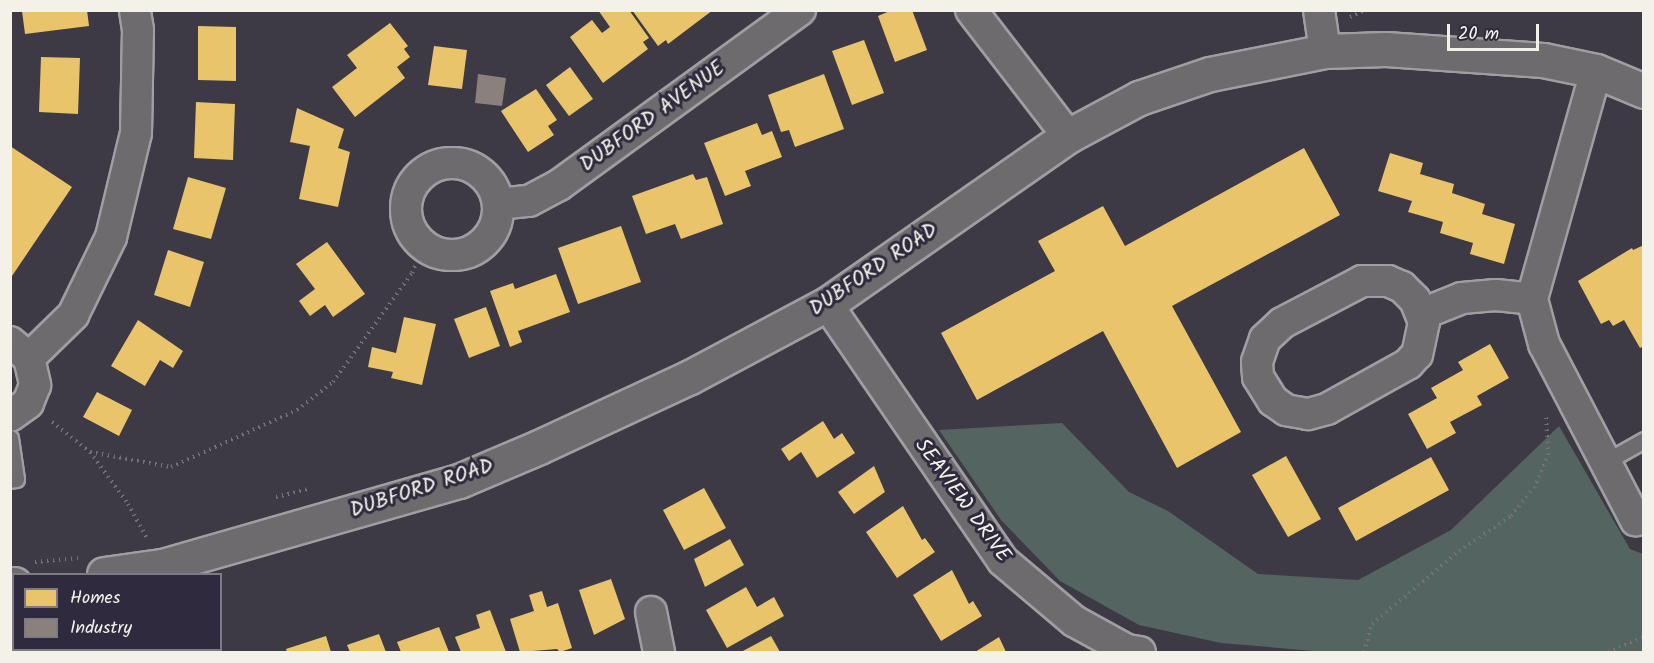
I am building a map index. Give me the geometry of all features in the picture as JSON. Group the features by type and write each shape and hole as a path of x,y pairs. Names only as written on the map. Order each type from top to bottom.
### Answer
{"street":[{"path":"19,409 35,385 20,350 73,315 111,237 136,133 138,30 135,10"},
{"name":"DUBFORD AVENUE","path":"498,204 529,201 559,185 800,10"},
{"path":"971,10 1068,136"},
{"path":"1319,10 1325,51"},
{"name":"DUBFORD ROAD","path":"111,573 162,566 459,481 690,377 827,304 1068,136 1139,98 1210,74 1325,51 1386,49 1472,53 1543,60 1596,71 1644,91"},
{"path":"1596,71 1532,299 1544,344 1565,389 1636,521"},
{"path":"450,163 473,168 490,183 498,204 490,235 474,249 454,256 424,246 410,229 406,207 412,185 429,169 450,163"},
{"path":"1362,281 1388,281 1402,287 1422,314 1422,344 1408,364 1327,409 1308,414 1286,410 1262,387 1257,362 1265,339 1282,323 1362,281"},
{"path":"1422,314 1462,298 1496,295 1532,299"},
{"name":"SEAVIEW DRIVE","path":"827,304 929,458 1003,561 1074,621 1131,652"},
{"path":"651,612 659,652"}],"lane":[{"path":"10,438 16,479 10,480"},
{"path":"1605,462 1644,440"}],"path":[{"path":"19,409 90,452 171,467 297,410 333,382 412,273 424,246"},
{"path":"1364,652 1372,624 1459,551 1511,516 1534,488 1548,455 1545,400 1565,389"},
{"path":"90,452 128,504 162,566"},
{"path":"1608,652 1644,637"}],"shaded area":[{"path":"1062,423 1129,492 1168,511 1258,574 1358,580 1451,530 1559,426 1630,549 1643,554 1643,652 1326,652 1221,643 1139,625 1060,581 1001,520 939,430"}],"building: Homes":[{"path":"87,10 89,26 25,34 22,11"},
{"path":"598,10 629,10 649,38 643,42 648,49 603,83 570,37 592,20 602,33 610,27"},
{"path":"632,10 713,10 668,44 666,40 658,46"},
{"path":"892,10 912,10 927,50 895,62 878,16"},
{"path":"390,23 408,46 404,49 410,57 397,67 405,78 355,117 332,87 357,68 347,55"},
{"path":"198,26 236,27 236,81 198,80"},
{"path":"864,40 884,93 852,105 832,51"},
{"path":"434,46 467,50 462,89 428,85"},
{"path":"41,57 80,58 78,114 39,112"},
{"path":"570,67 593,99 569,116 546,85"},
{"path":"824,74 844,129 795,147 789,130 781,132 768,95"},
{"path":"536,89 557,120 548,126 554,135 528,152 501,111"},
{"path":"196,102 235,104 233,160 194,158"},
{"path":"297,108 344,129 338,148 350,152 338,207 299,199 310,146 290,142"},
{"path":"757,123 762,135 772,131 782,157 745,171 751,186 725,196 704,143"},
{"path":"10,146 72,187 10,279"},
{"path":"1304,148 1340,215 1172,306 1241,432 1177,468 1103,331 977,400 941,333 1055,271 1038,241 1103,206 1125,246"},
{"path":"1390,153 1423,163 1420,174 1454,184 1452,193 1485,204 1482,214 1515,224 1504,264 1470,254 1473,243 1440,233 1443,222 1408,212 1412,201 1378,191"},
{"path":"693,174 696,180 707,177 723,224 681,239 675,224 646,234 632,196"},
{"path":"188,177 226,188 211,239 173,229"},
{"path":"621,226 641,282 578,304 558,248"},
{"path":"327,242 365,294 333,317 325,305 310,316 299,301 315,289 296,264"},
{"path":"1644,245 1644,346 1640,348 1624,320 1613,326 1609,320 1601,324 1578,281 1632,248 1633,250"},
{"path":"168,250 204,262 190,307 154,295"},
{"path":"556,274 570,312 518,331 522,342 510,347 490,291 513,283 515,289"},
{"path":"486,307 500,346 469,358 454,319"},
{"path":"404,317 436,324 422,385 391,378 393,372 368,367 372,347 396,353"},
{"path":"138,320 183,351 173,368 160,360 145,386 111,366"},
{"path":"1490,344 1509,378 1477,396 1482,405 1450,422 1456,433 1427,449 1408,414 1437,398 1431,388 1463,370 1458,362"},
{"path":"97,392 132,410 119,436 83,417"},
{"path":"823,421 834,439 842,433 855,453 817,478 801,452 789,461 781,449"},
{"path":"1286,456 1321,519 1288,537 1252,475"},
{"path":"1431,457 1449,490 1356,541 1338,508"},
{"path":"874,466 885,492 854,514 838,492"},
{"path":"704,488 726,528 684,550 663,510"},
{"path":"903,506 922,540 925,538 935,552 897,578 866,532"},
{"path":"730,539 744,565 705,587 694,559"},
{"path":"952,570 969,604 973,601 982,616 941,641 913,595"},
{"path":"611,579 625,619 594,635 579,590"},
{"path":"746,587 757,607 774,597 784,616 727,648 706,610"},
{"path":"542,591 547,607 558,603 572,648 560,652 557,649 520,652 510,619 534,611 529,595"},
{"path":"490,610 506,652 461,652 455,637 480,628 476,615"},
{"path":"439,627 449,652 401,652 397,642"},
{"path":"379,634 386,652 350,652 347,645"},
{"path":"326,636 331,652 287,652 286,649"},
{"path":"771,636 780,652 741,652"},
{"path":"999,637 1006,652 975,652"}],"building: Industry":[{"path":"478,74 506,78 502,106 475,103"}]}
